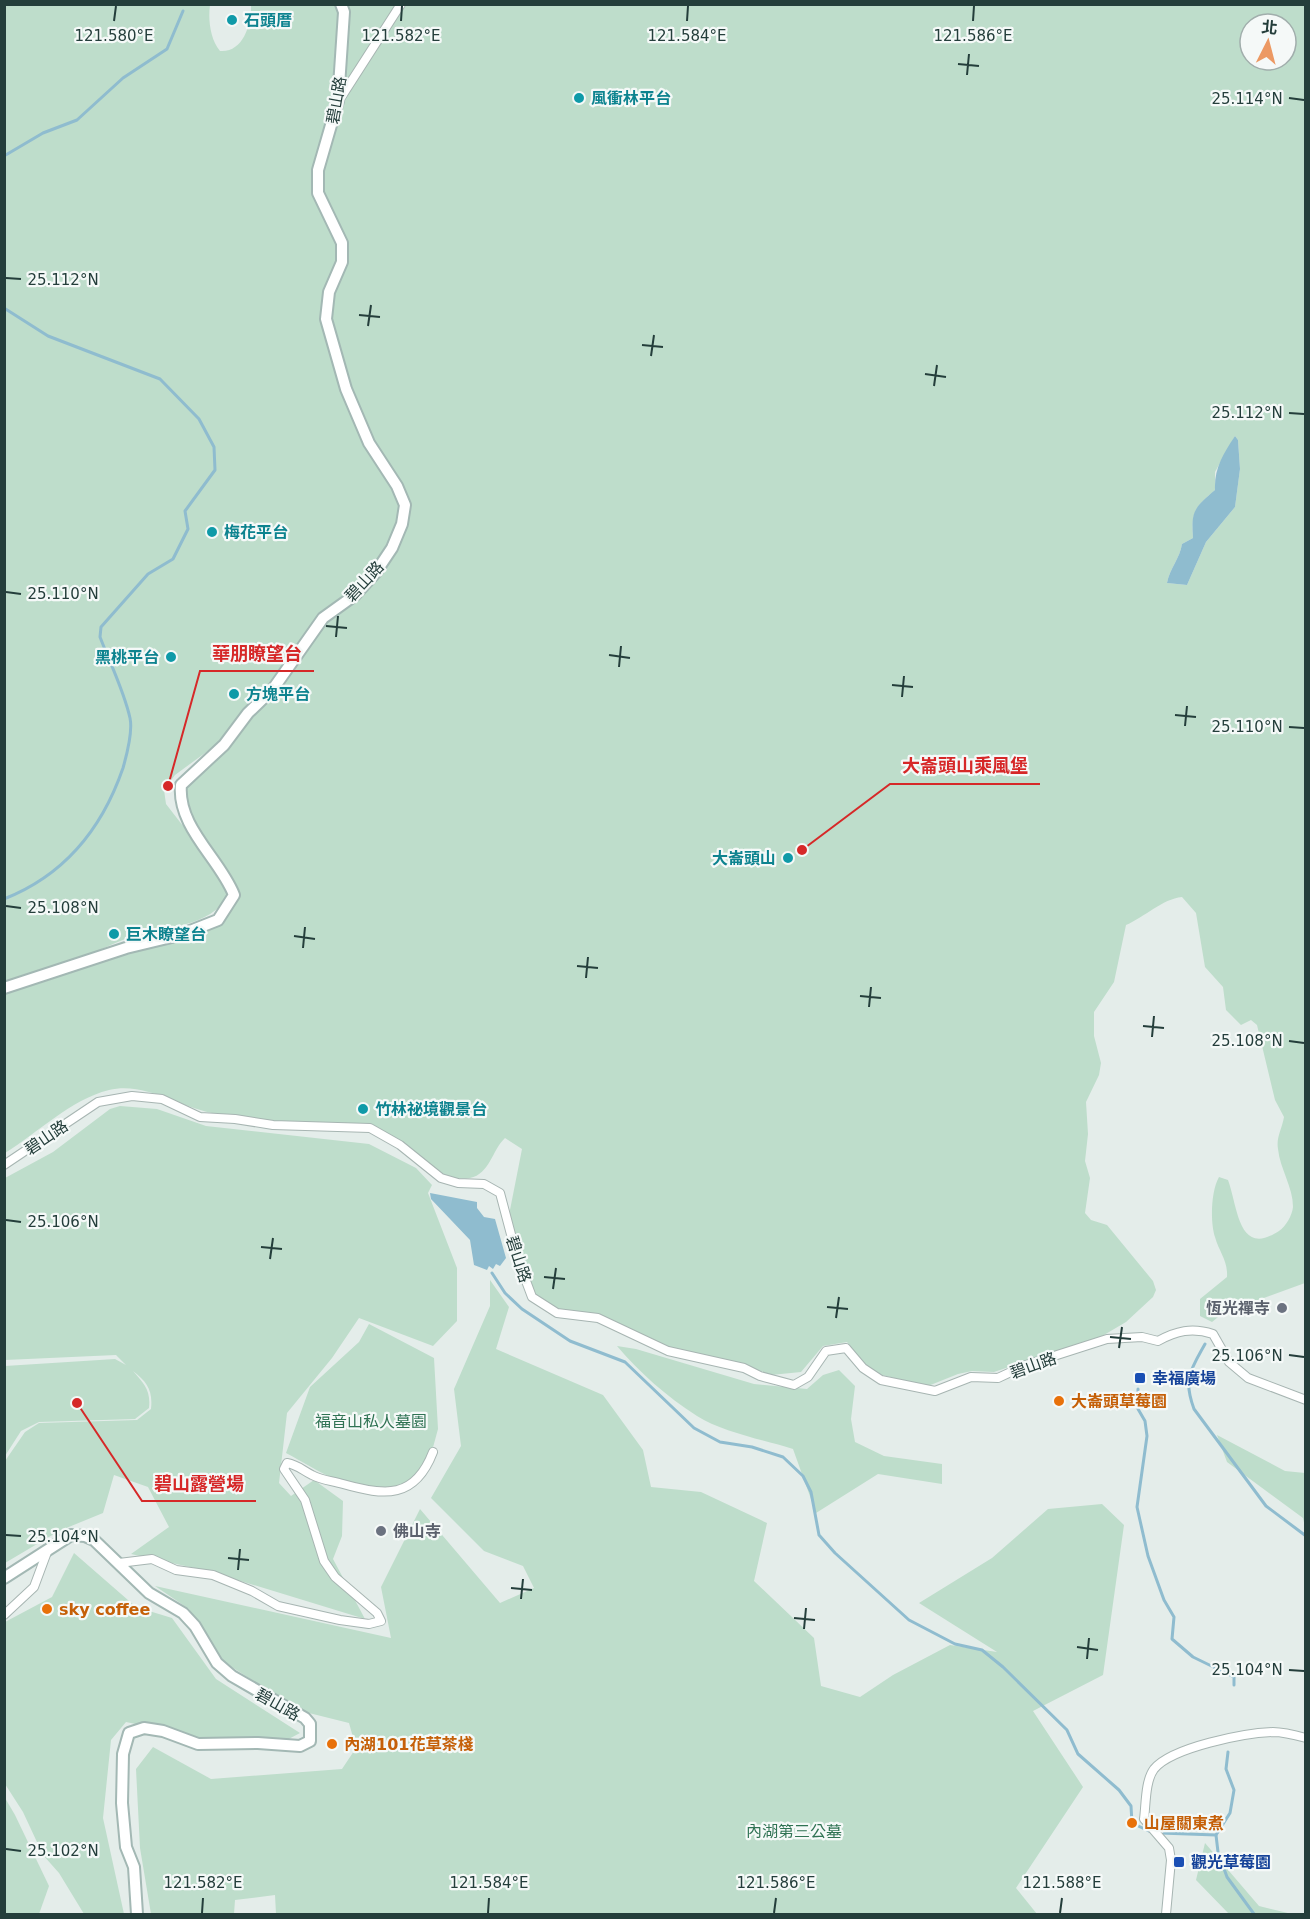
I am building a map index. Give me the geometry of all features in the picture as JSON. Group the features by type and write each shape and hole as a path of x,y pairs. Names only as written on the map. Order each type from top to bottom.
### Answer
{"street":[{"name":"碧山路","path":"4,988 126,948 180,935 218,920 234,895 227,879 201,844 187,816 180,797 181,785 224,745 248,713 273,689 323,618 355,595 376,572 392,548 402,524 405,505 398,486 369,443 346,389 326,319 329,292 342,262 342,243 318,193 318,170 338,101 344,23 341,4"},
{"path":"338,101 401,4"},
{"name":"碧山路","path":"4,1165 98,1102 132,1096 162,1099 200,1118 235,1119 273,1125 370,1128 400,1145 441,1178 458,1184 484,1184 500,1192 516,1257 532,1298 557,1313 598,1318 668,1350 744,1368 760,1376 794,1385 808,1377 826,1351 846,1348 863,1368 881,1380 935,1391 971,1377 998,1378 1026,1365 1114,1338 1142,1337 1158,1341 1175,1332 1186,1330 1213,1334 1229,1362 1248,1378 1305,1400"},
{"path":"119,1563 152,1559 176,1570 213,1575 252,1591 278,1606 340,1620 369,1624 381,1621 377,1613 335,1577 324,1561 305,1500 284,1469 287,1463 293,1464 312,1475 373,1492 388,1492 408,1487 425,1472 433,1452"},
{"name":"碧山路","path":"4,1578 71,1535 85,1536 94,1540 149,1593 183,1613 195,1626 217,1663 247,1687 305,1718 311,1730 310,1741 300,1746 258,1743 198,1744 163,1731 144,1728 129,1733 123,1754 122,1803 126,1847 134,1867 137,1914"},
{"path":"4,1615 34,1587 47,1552"},
{"path":"1166,1914 1172,1860 1169,1848 1144,1819 1153,1770 1161,1762 1178,1754 1224,1740 1276,1732 1305,1737"}],"green space":[{"path":"251,4 1305,5 1305,1283 1223,1313 1212,1322 1200,1316 1200,1299 1227,1277 1226,1266 1212,1223 1213,1198 1219,1177 1228,1180 1242,1226 1247,1234 1255,1238 1265,1238 1282,1229 1293,1207 1291,1192 1278,1149 1278,1137 1284,1117 1275,1100 1257,1025 1251,1020 1241,1025 1226,1010 1223,987 1205,967 1196,913 1182,897 1167,901 1126,925 1114,982 1094,1012 1094,1036 1101,1063 1099,1075 1086,1102 1088,1134 1085,1161 1090,1178 1085,1213 1091,1220 1107,1225 1153,1281 1156,1290 1153,1297 1126,1322 1087,1345 1042,1356 994,1372 972,1371 928,1386 878,1374 867,1367 847,1342 823,1346 801,1372 771,1375 742,1364 693,1355 664,1346 596,1314 559,1310 533,1293 509,1215 522,1149 505,1138 482,1172 470,1178 458,1178 434,1169 390,1137 369,1127 334,1122 277,1122 235,1117 204,1111 150,1092 123,1088 109,1090 81,1101 5,1153 5,992 217,925 224,917 234,903 237,887 194,823 185,796 187,785 277,690 321,627 353,603 374,580 400,540 408,513 405,493 399,479 377,446 348,384 333,333 331,310 347,258 344,240 327,208 322,191 322,174 329,146 326,144 318,162 314,190 340,247 339,259 323,297 323,316 352,411 370,450 394,485 402,506 401,517 372,571 354,592 314,623 278,675 249,704 220,742 175,775 164,790 166,804 221,875 228,894 221,905 211,914 198,920 130,937 74,960 5,982 5,5 210,5 210,29 220,51 235,47 240,42 250,20","holes":["1235,436 1238,440 1240,469 1235,507 1206,542 1187,585 1167,583 1182,544 1193,538 1196,511 1215,490 1215,472"]},
{"path":"120,1106 157,1109 206,1126 369,1144 416,1168 432,1185 428,1193 457,1268 457,1321 433,1346 359,1318 332,1358 287,1413 279,1483 291,1496 314,1480 343,1501 342,1536 333,1559 365,1619 208,1571 131,1554 169,1527 148,1487 114,1475 103,1513 59,1531 5,1563 5,1461 25,1432 39,1423 137,1420 151,1409 148,1387 133,1371 149,1396 149,1408 135,1419 39,1422 21,1431 5,1456 5,1366 115,1359 126,1365 116,1355 5,1360 5,1178 53,1152 110,1109"},
{"name":"內湖第三公墓","path":"490,1280 509,1307 496,1349 603,1395 643,1450 651,1487 701,1492 767,1523 754,1581 814,1638 821,1686 860,1697 893,1675 950,1645 997,1652 919,1603 992,1558 1048,1509 1102,1504 1124,1525 1103,1675 1033,1711 1083,1787 1016,1888 1037,1914 276,1914 275,1895 235,1900 234,1914 151,1914 140,1848 136,1769 153,1747 211,1779 342,1769 356,1748 349,1723 301,1711 216,1657 189,1609 155,1586 391,1638 381,1587 420,1509 500,1603 534,1588 523,1566 484,1551 431,1498 461,1446 454,1389 490,1306"},
{"name":"福音山私人墓園","path":"369,1324 434,1358 438,1429 426,1473 406,1483 388,1488 371,1489 354,1486 321,1472 286,1453 310,1387 359,1342"},
{"path":"617,1346 636,1349 754,1384 807,1389 823,1375 839,1370 855,1386 851,1419 855,1442 884,1456 942,1464 942,1484 878,1474 816,1513 793,1449 707,1422 654,1384"},
{"path":"1217,1435 1285,1471 1305,1473 1305,1527 1303,1518 1227,1462"},
{"path":"74,1553 136,1607 172,1618 216,1679 300,1733 283,1742 202,1738 126,1722 111,1740 103,1818 124,1914 84,1914 59,1873 43,1855 23,1812 5,1784 5,1622 52,1597"},
{"path":"5,1798 49,1886 39,1914 5,1914"},
{"path":"1205,1843 1259,1906 1292,1914 1229,1914 1196,1880"}],"water":[{"path":"1235,436 1238,440 1240,469 1235,507 1206,542 1187,585 1167,583 1182,544 1193,538 1195,511 1202,501 1215,490 1220,462"},
{"path":"430,1193 477,1202 477,1208 484,1217 495,1219 506,1258 500,1266 496,1264 493,1269 489,1266 487,1270 474,1265 470,1240 431,1199"}],"waterway":[{"path":"4,156 43,133 77,120 123,78 167,49 183,11"},
{"path":"4,308 48,336 160,379 199,419 214,447 215,470 185,511 188,529 173,559 148,574 101,627 100,637 124,698 131,724 123,768 104,811 92,830 63,863 26,889 4,899"},
{"path":"492,1273 505,1293 522,1309 570,1341 625,1362 694,1428 720,1442 752,1447 783,1457 803,1476 811,1492 819,1535 835,1553 909,1620 955,1644 982,1650 1003,1667 1067,1730 1078,1754 1119,1790 1131,1806 1132,1823 1153,1833"},
{"path":"1205,1344 1190,1375 1189,1390 1194,1409 1266,1506 1306,1536"},
{"path":"1138,1389 1138,1409 1145,1421 1147,1436 1137,1507 1148,1556 1164,1600 1174,1617 1172,1639 1193,1657 1234,1677 1234,1685"},
{"path":"1228,1752 1226,1769 1234,1790 1230,1813 1216,1835 1218,1852 1227,1877 1254,1914"},
{"path":"1160,1833 1216,1835"}],"place":[{"name":"石頭厝","path":"232,20"},
{"name":"風衝林平台","path":"579,98"},
{"name":"梅花平台","path":"212,532"},
{"name":"黑桃平台","path":"171,657"},
{"name":"方塊平台","path":"234,694"},
{"name":"華朋瞭望台","path":"168,786"},
{"name":"大崙頭山乘風堡","path":"802,850"},
{"name":"大崙頭山","path":"788,858"},
{"name":"巨木瞭望台","path":"114,934"},
{"name":"竹林祕境觀景台","path":"363,1109"},
{"name":"恆光禪寺","path":"1282,1308"},
{"name":"幸福廣場","path":"1140,1378"},
{"name":"大崙頭草莓園","path":"1059,1401"},
{"name":"碧山露營場","path":"77,1403"},
{"name":"佛山寺","path":"381,1531"},
{"name":"sky coffee","path":"47,1609"},
{"name":"內湖101花草茶棧","path":"332,1744"},
{"name":"山屋關東煮","path":"1132,1823"},
{"name":"觀光草莓園","path":"1179,1862"}]}
